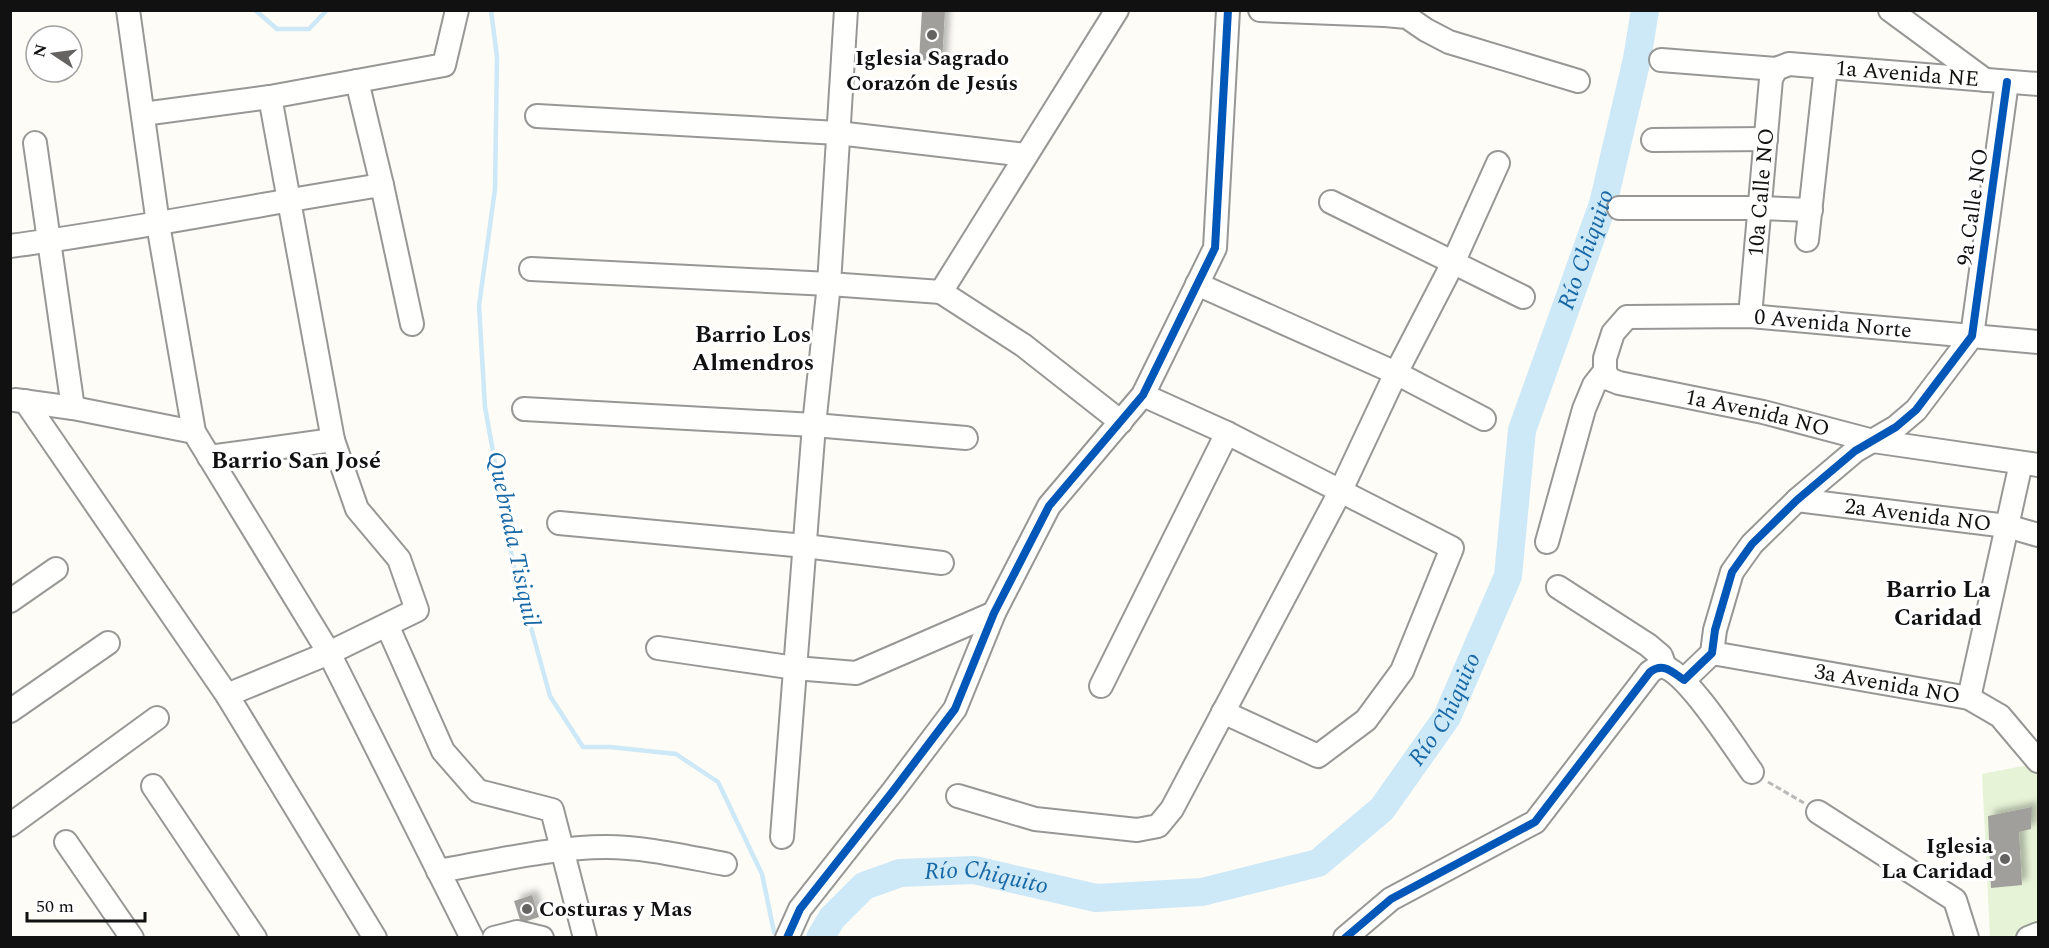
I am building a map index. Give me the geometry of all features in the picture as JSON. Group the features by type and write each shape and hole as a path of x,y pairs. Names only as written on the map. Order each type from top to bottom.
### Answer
{"street":[{"path":"128,10 158,224 194,432 329,653 472,938"},
{"path":"143,114 270,97 444,65 458,10"},
{"path":"782,837 814,425 829,284 846,10"},
{"path":"941,292 1117,10"},
{"path":"787,938 800,909 893,792 955,709 994,613 1049,506 1143,395 1215,248 1228,10"},
{"path":"1260,10 1386,13 1407,17 1449,42 1578,81"},
{"path":"1890,10 1997,81"},
{"name":"1a Avenida NE","path":"1661,60 1776,69 1789,64 2038,84"},
{"path":"1807,240 1826,67"},
{"name":"10a Calle NO","path":"1750,316 1771,80 1776,69"},
{"path":"357,81 412,324"},
{"name":"9a Calle NO","path":"1972,336 1997,81"},
{"path":"227,695 329,653 417,610 399,559 357,508 333,440 270,97"},
{"path":"537,116 838,133 1026,155"},
{"path":"1653,141 1766,139"},
{"path":"35,143 73,408"},
{"path":"958,796 1035,819 1137,830 1158,826 1172,809 1341,490 1396,373 1453,262 1498,163"},
{"path":"10,246 158,224 289,199 382,185"},
{"path":"1331,202 1523,297"},
{"path":"1619,208 1760,207 1811,210"},
{"path":"531,269 941,292 1023,345 1120,422"},
{"path":"1197,284 1396,373 1484,419"},
{"name":"0 Avenida Norte","path":"1612,377 1605,358 1613,333 1627,318 1750,316 2038,342"},
{"path":"1684,680 1712,653 1715,630 1732,572 1752,544 1797,500 1854,451 1896,427 1916,410 1972,336"},
{"path":"1547,542 1584,409 1594,385 1612,377"},
{"name":"1a Avenida NO","path":"1612,377 1763,412 1873,441 2030,464"},
{"path":"1143,395 1227,433 1452,549 1402,671 1366,720 1318,756 1223,712"},
{"path":"18,401 73,408 194,432"},
{"path":"18,401 227,695 375,938"},
{"path":"524,409 814,425 966,438"},
{"path":"1101,686 1227,433"},
{"path":"209,457 333,440"},
{"path":"1969,698 2007,526 2030,464"},
{"name":"2a Avenida NO","path":"1797,500 2007,526 2038,535"},
{"path":"559,523 805,546 942,563"},
{"path":"10,601 56,569"},
{"path":"1558,587 1648,645 1661,656 1665,667 1684,680 1752,771"},
{"path":"658,648 795,668 856,673 994,613"},
{"path":"387,624 443,751 478,791 552,810 585,938"},
{"path":"10,711 108,643"},
{"name":"3a Avenida NO","path":"1712,653 1969,698 2000,716 2038,761"},
{"path":"1345,938 1391,899 1535,822 1650,672 1656,668 1665,667"},
{"path":"10,825 157,718"},
{"path":"153,786 255,938"},
{"path":"1818,812 1955,900 1967,938"},
{"path":"66,842 132,938"},
{"path":"438,870 562,851 607,847 654,851 724,864"},
{"path":"495,938 517,932 542,938"},
{"path":"2028,938 2038,934"}],"path":[{"path":"1752,771 1818,812"}],"green space":[{"path":"2038,763 2038,934 2028,937 1990,937 1982,774"}],"building":[{"name":"Iglesia Sagrado Corazón de Jesús","path":"922,10 945,10 942,62 919,60"},
{"name":"Iglesia La Caridad","path":"2032,807 2031,829 2019,832 2022,885 1991,888 1988,816"},
{"name":"Costuras y Mas","path":"532,895 539,917 521,923 514,901"}],"waterway":[{"name":"Quebrada Tisiquil","path":"255,10 277,29 309,29 327,10"},
{"name":"Quebrada Tisiquil","path":"491,10 497,57 495,189 479,306 485,407 513,563 550,696 583,747 610,747 676,754 718,782 762,874 774,932 779,938"},
{"name":"Río Chiquito","path":"820,938 832,918 864,886 900,873 974,870 1096,898 1202,892 1318,863 1382,809 1447,717 1508,576 1522,430 1603,204 1637,59 1645,10"}],"cycle path":[{"path":"787,938 800,909 955,709 994,613 1049,506 1143,395 1215,248 1228,10"},
{"path":"1345,938 1391,899 1535,822 1650,672 1664,668 1684,680 1712,653 1715,630 1732,572 1752,544 1797,500 1855,451 1896,427 1916,410 1972,336 2007,82"}],"place":[{"name":"Iglesia Sagrado Corazón de Jesús","path":"932,35"},
{"name":"Iglesia La Caridad","path":"2005,859"},
{"name":"Costuras y Mas","path":"527,909"}],"district":[{"name":"Barrio Los Almendros","path":"753,349"},
{"name":"Barrio San José","path":"296,461"},
{"name":"Barrio La Caridad","path":"1938,604"}]}
